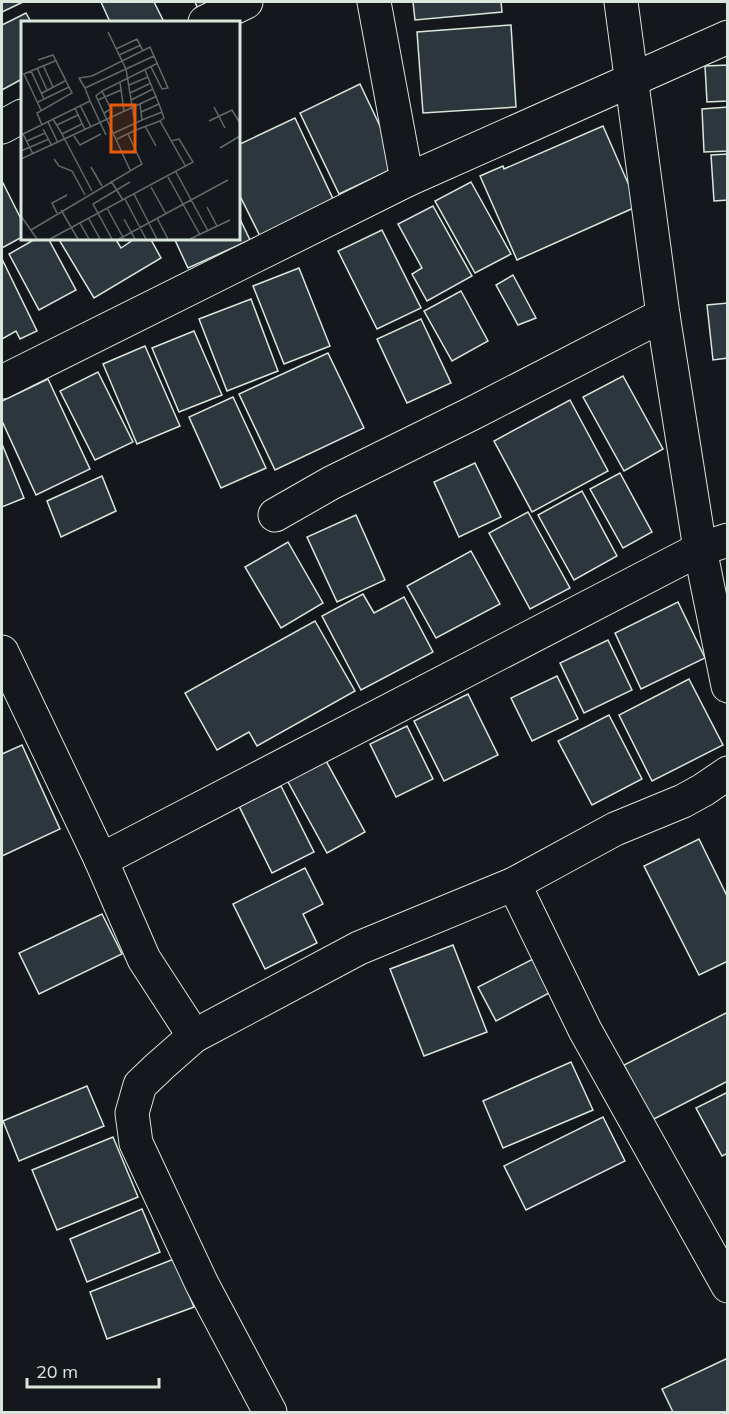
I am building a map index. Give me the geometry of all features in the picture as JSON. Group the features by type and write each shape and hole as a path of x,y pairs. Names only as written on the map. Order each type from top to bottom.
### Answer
{"street":[{"path":"207,21 246,2"},
{"path":"374,2 407,180"},
{"path":"621,2 663,315 713,544 728,686"},
{"path":"2,382 407,180 728,37"},
{"path":"2,127 21,117"},
{"path":"275,514 331,483 663,315"},
{"path":"101,860 713,544"},
{"path":"2,652 101,860 144,959 194,1036"},
{"path":"270,1413 202,1284 136,1143 132,1113 140,1085 194,1036 360,948 514,884 615,829 683,801 728,772"},
{"path":"514,884 585,1030 728,1286"}],"building":[{"path":"2,2 23,2 2,12"},
{"path":"101,2 154,2 164,21 110,21"},
{"path":"195,2 214,2 198,9"},
{"path":"413,2 501,2 502,12 415,20"},
{"path":"26,13 30,21 21,21 21,80 2,90 2,25"},
{"path":"511,25 516,107 423,113 417,32"},
{"path":"728,65 728,101 707,102 705,66"},
{"path":"360,84 399,166 339,194 300,113"},
{"path":"728,107 728,151 704,152 702,109"},
{"path":"295,118 334,201 260,236 240,196 240,144"},
{"path":"603,126 638,206 517,260 480,176 503,166 504,169"},
{"path":"728,154 728,200 714,201 711,155"},
{"path":"2,181 21,219 21,238 2,248"},
{"path":"471,182 511,254 475,273 435,201"},
{"path":"433,206 472,276 427,301 412,274 422,268 398,224"},
{"path":"240,219 250,240 188,268 175,240 240,240"},
{"path":"382,230 421,308 377,329 338,251"},
{"path":"34,240 49,240 76,290 39,310 9,254"},
{"path":"59,240 116,240 121,248 133,240 151,240 161,258 94,298"},
{"path":"2,259 37,331 20,339 16,331 2,339"},
{"path":"299,268 330,346 284,364 253,286"},
{"path":"513,275 536,318 518,325 496,285"},
{"path":"461,291 488,341 452,361 424,311"},
{"path":"251,299 278,371 227,391 199,319"},
{"path":"728,303 728,358 713,360 707,305"},
{"path":"421,319 451,383 407,403 377,339"},
{"path":"194,331 222,395 179,412 152,348"},
{"path":"145,346 180,426 137,444 103,364"},
{"path":"328,353 364,428 275,470 239,394"},
{"path":"98,372 133,442 95,460 60,391"},
{"path":"623,376 663,449 624,471 583,397"},
{"path":"48,379 90,469 36,495 2,421 2,401"},
{"path":"233,397 266,468 221,488 189,417"},
{"path":"570,400 608,471 532,512 494,441"},
{"path":"2,444 24,498 2,507"},
{"path":"475,463 501,517 459,537 434,482"},
{"path":"620,473 652,532 623,548 590,489"},
{"path":"102,476 116,511 61,537 47,501"},
{"path":"582,491 617,556 574,580 538,515"},
{"path":"528,512 570,588 530,609 489,533"},
{"path":"356,515 385,580 337,602 307,537"},
{"path":"288,542 323,603 281,628 245,567"},
{"path":"471,551 500,604 436,638 407,586"},
{"path":"363,594 374,613 404,597 433,652 361,690 322,616"},
{"path":"678,602 705,658 641,689 615,633"},
{"path":"315,621 355,691 257,746 249,732 217,750 185,693"},
{"path":"608,640 632,690 584,713 560,663"},
{"path":"557,676 578,719 532,741 511,698"},
{"path":"689,679 723,745 652,781 619,715"},
{"path":"468,694 498,755 444,781 414,721"},
{"path":"609,715 642,779 592,805 558,741"},
{"path":"407,726 433,779 396,797 370,744"},
{"path":"22,745 60,829 2,856 2,754"},
{"path":"325,759 365,832 327,853 287,780"},
{"path":"281,786 314,852 272,873 239,806"},
{"path":"699,839 728,898 728,961 699,975 644,866"},
{"path":"305,868 323,904 303,914 317,943 265,969 233,904"},
{"path":"102,914 122,954 39,994 19,953"},
{"path":"453,945 487,1032 424,1056 390,969"},
{"path":"537,957 553,991 496,1021 478,987"},
{"path":"728,1012 728,1081 652,1120 624,1065"},
{"path":"571,1062 593,1110 503,1148 483,1101"},
{"path":"87,1086 104,1126 19,1161 3,1121"},
{"path":"728,1092 728,1153 722,1156 696,1108"},
{"path":"603,1117 625,1161 526,1210 504,1166"},
{"path":"113,1137 138,1197 57,1230 32,1170"},
{"path":"142,1209 160,1252 87,1282 70,1239"},
{"path":"174,1259 194,1307 107,1339 90,1292"},
{"path":"728,1358 728,1412 673,1412 662,1389"}]}
